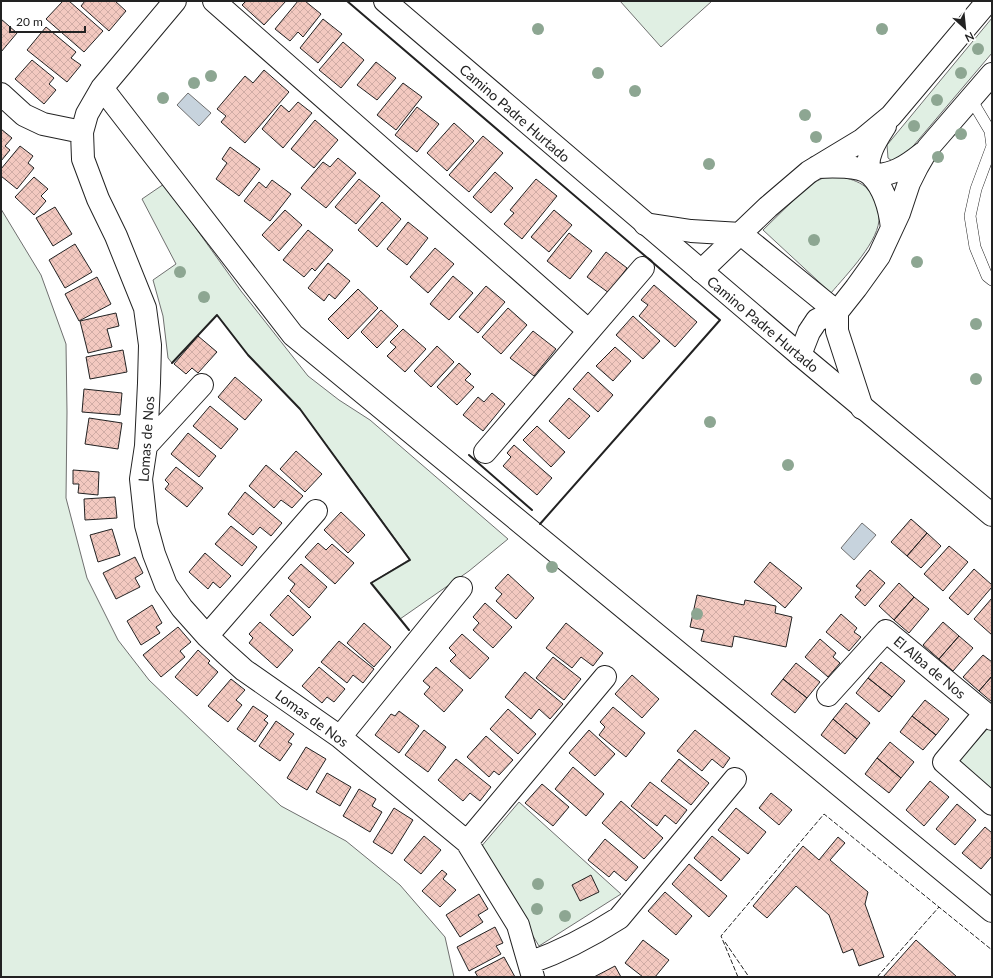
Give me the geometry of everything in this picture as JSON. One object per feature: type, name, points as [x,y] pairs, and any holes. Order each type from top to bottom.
[{"type":"street","name":"Lomas de Nos","points":[[175,1],[102,88],[87,114],[82,132],[83,159],[98,199],[116,236],[145,308],[150,345],[146,446],[142,480],[146,525],[154,554],[166,585],[182,608],[206,636],[244,670],[340,737],[467,842],[518,925],[531,970]]},
{"type":"street","points":[[214,1],[589,331]]},
{"type":"street","name":"Camino Padre Hurtado","points":[[385,1],[862,408],[992,515]]},
{"type":"street","points":[[892,228],[887,202],[868,168],[870,154],[876,140],[891,116],[988,1]]},
{"type":"street","points":[[817,167],[833,165],[863,171],[870,174],[883,175],[893,172],[914,160],[928,148],[992,74]]},
{"type":"street","points":[[102,88],[293,335],[992,911]]},
{"type":"street","points":[[1,94],[24,115],[43,124],[82,132]]},
{"type":"street","points":[[701,271],[792,185],[817,167],[862,140],[891,116]]},
{"type":"street","points":[[800,355],[809,332],[817,320],[837,312],[879,256],[892,228],[909,183],[928,148]]},
{"type":"street","points":[[646,224],[691,231],[741,234],[837,312]]},
{"type":"street","points":[[485,452],[642,268]]},
{"type":"street","points":[[837,312],[837,331],[862,408]]},
{"type":"street","points":[[146,446],[202,385]]},
{"type":"street","points":[[206,636],[316,511]]},
{"type":"street","points":[[340,737],[461,588]]},
{"type":"street","name":"El Alba de Nos","points":[[828,694],[886,631],[989,716],[944,762],[992,804]]},
{"type":"street","points":[[467,842],[605,677]]},
{"type":"street","points":[[531,970],[549,956],[601,930],[619,918],[735,779]]},
{"type":"lane","points":[[971,100],[990,131],[992,146],[976,189],[970,216],[975,247],[987,276],[992,280]]},
{"type":"green space","points":[[620,1],[712,1],[661,47]]},
{"type":"green space","points":[[992,18],[992,53],[903,158],[892,161],[888,158],[887,145]]},
{"type":"green space","points":[[833,175],[854,180],[870,191],[879,216],[878,225],[869,246],[831,293],[763,230],[809,185]]},
{"type":"green space","points":[[164,184],[241,291],[308,376],[339,400],[370,420],[508,539],[469,571],[400,619],[371,583],[410,559],[300,409],[248,355],[217,315],[172,363],[168,358],[163,316],[153,280],[176,264],[142,199]]},
{"type":"green space","points":[[1,209],[41,275],[66,344],[66,498],[87,578],[118,640],[149,680],[281,806],[346,841],[400,885],[445,937],[454,977],[1,977]]},
{"type":"green space","points":[[988,728],[992,731],[992,794],[956,764]]},
{"type":"green space","points":[[519,802],[621,894],[539,946],[480,848]]},
{"type":"shaded area","points":[[188,93],[211,113],[199,126],[177,105]]},
{"type":"shaded area","points":[[862,523],[876,535],[854,560],[841,548]]},
{"type":"building","points":[[63,1],[69,1],[103,31],[84,52],[46,19]]},
{"type":"building","points":[[85,1],[115,1],[126,11],[109,31],[81,6]]},
{"type":"building","points":[[246,1],[286,1],[264,25],[242,5]]},
{"type":"building","points":[[298,1],[305,1],[321,14],[303,37],[298,32],[290,41],[275,29]]},
{"type":"building","points":[[1,19],[17,33],[1,52]]},
{"type":"building","points":[[323,19],[342,34],[318,63],[300,48]]},
{"type":"building","points":[[46,27],[76,52],[71,58],[81,65],[67,82],[27,50]]},
{"type":"building","points":[[343,42],[364,60],[341,88],[319,70]]},
{"type":"building","points":[[32,60],[54,78],[49,84],[56,90],[44,104],[15,79]]},
{"type":"building","points":[[376,62],[396,78],[377,100],[357,85]]},
{"type":"building","points":[[264,70],[289,92],[245,143],[221,122],[226,116],[217,109],[245,76],[253,83]]},
{"type":"building","points":[[403,83],[422,97],[396,130],[377,115]]},
{"type":"building","points":[[298,102],[312,113],[283,148],[262,129],[281,105],[289,112]]},
{"type":"building","points":[[417,107],[439,124],[417,152],[395,135]]},
{"type":"building","points":[[315,120],[338,140],[314,168],[291,149]]},
{"type":"building","points":[[454,123],[474,141],[447,171],[427,153]]},
{"type":"building","points":[[1,129],[12,138],[5,146],[10,150],[1,161]]},
{"type":"building","points":[[483,136],[503,153],[469,192],[449,175]]},
{"type":"building","points":[[20,146],[33,156],[28,163],[34,168],[17,189],[1,176],[1,169]]},
{"type":"building","points":[[230,147],[260,169],[239,196],[216,179],[227,163],[222,159]]},
{"type":"building","points":[[338,158],[356,173],[326,208],[301,188],[323,162],[330,167]]},
{"type":"building","points":[[495,172],[513,188],[491,213],[473,197]]},
{"type":"building","points":[[34,177],[48,189],[41,196],[46,201],[34,215],[15,197]]},
{"type":"building","points":[[359,179],[380,196],[356,224],[335,207]]},
{"type":"building","points":[[536,179],[557,196],[522,239],[504,224],[514,213],[510,210]]},
{"type":"building","points":[[272,180],[291,194],[270,221],[244,201],[259,182],[266,188]]},
{"type":"building","points":[[382,202],[401,219],[377,247],[358,230]]},
{"type":"building","points":[[55,207],[72,234],[53,246],[36,218]]},
{"type":"building","points":[[285,210],[302,225],[279,251],[262,235]]},
{"type":"building","points":[[554,210],[572,225],[549,252],[531,237]]},
{"type":"building","points":[[408,222],[428,238],[407,265],[387,249]]},
{"type":"building","points":[[308,230],[333,250],[315,271],[312,268],[304,277],[283,260]]},
{"type":"building","points":[[569,233],[592,251],[570,279],[547,261]]},
{"type":"building","points":[[75,244],[92,272],[65,288],[49,260]]},
{"type":"building","points":[[435,248],[454,264],[428,293],[410,277]]},
{"type":"building","points":[[606,252],[627,268],[609,293],[587,277]]},
{"type":"building","points":[[328,263],[350,281],[335,299],[329,294],[324,301],[308,288]]},
{"type":"building","points":[[453,276],[473,293],[449,320],[430,304]]},
{"type":"building","points":[[97,277],[111,304],[79,321],[65,294]]},
{"type":"building","points":[[654,285],[697,322],[675,347],[639,316],[648,305],[641,300]]},
{"type":"building","points":[[486,286],[505,302],[478,333],[459,317]]},
{"type":"building","points":[[358,289],[378,308],[348,339],[328,319]]},
{"type":"building","points":[[508,308],[527,325],[501,354],[482,337]]},
{"type":"building","points":[[381,310],[398,326],[377,348],[361,332]]},
{"type":"building","points":[[116,313],[119,326],[107,329],[112,347],[88,353],[80,321]]},
{"type":"building","points":[[633,316],[660,341],[643,359],[616,335]]},
{"type":"building","points":[[403,329],[426,349],[405,372],[387,356],[396,347],[390,342]]},
{"type":"building","points":[[533,331],[556,349],[534,376],[510,358]]},
{"type":"building","points":[[198,336],[217,352],[198,373],[192,368],[186,374],[174,364]]},
{"type":"building","points":[[437,346],[454,362],[431,387],[414,371]]},
{"type":"building","points":[[615,347],[631,361],[613,381],[596,366]]},
{"type":"building","points":[[123,350],[127,372],[90,379],[86,357]]},
{"type":"building","points":[[459,363],[471,374],[465,380],[474,387],[457,405],[437,387]]},
{"type":"building","points":[[588,372],[613,395],[598,412],[573,389]]},
{"type":"building","points":[[235,377],[262,400],[245,420],[218,397]]},
{"type":"building","points":[[84,389],[122,393],[120,415],[82,412]]},
{"type":"building","points":[[492,393],[505,404],[483,431],[463,415],[478,397],[484,402]]},
{"type":"building","points":[[569,398],[590,416],[569,439],[549,421]]},
{"type":"building","points":[[210,406],[238,429],[221,449],[193,426]]},
{"type":"building","points":[[89,418],[122,423],[118,449],[85,444]]},
{"type":"building","points":[[537,426],[565,452],[551,467],[523,440]]},
{"type":"building","points":[[188,433],[216,456],[199,477],[171,454]]},
{"type":"building","points":[[514,445],[552,478],[537,495],[503,466],[511,457],[507,453]]},
{"type":"building","points":[[296,451],[322,474],[305,492],[280,469]]},
{"type":"building","points":[[266,465],[303,496],[292,508],[281,500],[274,508],[249,486]]},
{"type":"building","points":[[176,467],[203,488],[187,507],[165,489],[169,484],[165,480]]},
{"type":"building","points":[[73,470],[99,472],[98,495],[78,493],[79,484],[73,484]]},
{"type":"building","points":[[245,492],[282,523],[271,536],[260,527],[253,535],[228,514]]},
{"type":"building","points":[[115,497],[117,518],[85,520],[84,499]]},
{"type":"building","points":[[341,512],[365,535],[348,553],[324,530]]},
{"type":"building","points":[[911,519],[927,533],[907,556],[891,542]]},
{"type":"building","points":[[231,526],[257,547],[242,566],[215,544]]},
{"type":"building","points":[[112,529],[120,555],[98,562],[90,535]]},
{"type":"building","points":[[927,533],[941,546],[921,568],[907,556]]},
{"type":"building","points":[[318,543],[326,550],[332,544],[354,563],[335,584],[305,557]]},
{"type":"building","points":[[949,546],[968,562],[943,591],[924,574]]},
{"type":"building","points":[[205,553],[231,576],[220,588],[213,582],[208,589],[189,572]]},
{"type":"building","points":[[135,557],[143,573],[135,578],[140,587],[116,599],[103,573]]},
{"type":"building","points":[[770,562],[802,588],[785,608],[754,582]]},
{"type":"building","points":[[301,564],[327,587],[309,608],[290,591],[295,584],[288,578]]},
{"type":"building","points":[[974,569],[992,585],[992,587],[968,615],[949,598]]},
{"type":"building","points":[[870,570],[885,583],[865,606],[855,597],[861,590],[856,586]]},
{"type":"building","points":[[508,574],[534,598],[516,619],[496,601],[502,594],[495,588]]},
{"type":"building","points":[[899,583],[914,597],[894,620],[879,606]]},
{"type":"building","points":[[288,595],[311,617],[293,636],[270,615]]},
{"type":"building","points":[[697,595],[744,605],[745,600],[776,606],[775,613],[792,617],[786,647],[734,636],[732,647],[701,641],[704,630],[690,627]]},
{"type":"building","points":[[914,597],[929,609],[909,633],[894,620]]},
{"type":"building","points":[[992,598],[992,635],[974,619]]},
{"type":"building","points":[[485,603],[512,627],[493,648],[473,630],[479,623],[473,617]]},
{"type":"building","points":[[152,605],[162,623],[156,627],[160,633],[141,645],[127,621]]},
{"type":"building","points":[[841,614],[857,628],[854,632],[861,637],[849,651],[826,632]]},
{"type":"building","points":[[260,622],[293,650],[277,668],[249,643],[253,638],[249,634]]},
{"type":"building","points":[[943,622],[959,636],[939,659],[923,645]]},
{"type":"building","points":[[364,623],[391,647],[374,667],[347,643]]},
{"type":"building","points":[[566,623],[603,653],[593,666],[581,657],[572,668],[546,648]]},
{"type":"building","points":[[178,627],[191,642],[180,651],[185,657],[161,677],[143,655]]},
{"type":"building","points":[[462,634],[489,658],[470,679],[450,661],[456,655],[449,648]]},
{"type":"building","points":[[959,636],[973,648],[953,671],[939,659]]},
{"type":"building","points":[[820,639],[836,653],[833,657],[840,663],[828,677],[805,657]]},
{"type":"building","points":[[339,641],[374,669],[363,683],[353,675],[347,683],[321,662]]},
{"type":"building","points":[[198,650],[210,661],[208,663],[218,672],[197,696],[175,677]]},
{"type":"building","points":[[983,655],[992,662],[992,676],[979,691],[963,677]]},
{"type":"building","points":[[553,657],[581,679],[564,700],[536,678]]},
{"type":"building","points":[[881,662],[905,681],[892,697],[868,678]]},
{"type":"building","points":[[796,663],[820,682],[807,698],[783,679]]},
{"type":"building","points":[[319,667],[345,689],[334,702],[327,697],[322,703],[302,686]]},
{"type":"building","points":[[436,667],[463,690],[444,712],[424,694],[430,687],[423,681]]},
{"type":"building","points":[[525,672],[563,704],[550,719],[539,709],[531,719],[505,697]]},
{"type":"building","points":[[632,675],[659,699],[642,718],[615,694]]},
{"type":"building","points":[[992,676],[992,702],[979,691]]},
{"type":"building","points":[[868,678],[892,697],[879,712],[856,693]]},
{"type":"building","points":[[231,679],[245,690],[236,700],[242,705],[228,722],[208,706]]},
{"type":"building","points":[[783,679],[807,698],[795,713],[771,694]]},
{"type":"building","points":[[925,700],[949,719],[936,735],[912,716]]},
{"type":"building","points":[[846,703],[870,723],[857,739],[833,719]]},
{"type":"building","points":[[253,706],[268,716],[264,720],[268,723],[255,742],[237,729]]},
{"type":"building","points":[[613,707],[645,733],[626,757],[599,735],[605,727],[600,722]]},
{"type":"building","points":[[508,709],[536,734],[518,754],[490,729]]},
{"type":"building","points":[[399,711],[419,726],[399,753],[375,735],[391,714],[395,716]]},
{"type":"building","points":[[912,716],[936,735],[923,750],[900,732]]},
{"type":"building","points":[[833,719],[857,739],[845,754],[821,735]]},
{"type":"building","points":[[276,721],[294,734],[288,742],[292,744],[280,761],[259,746]]},
{"type":"building","points":[[424,730],[446,747],[428,772],[405,755]]},
{"type":"building","points":[[589,730],[615,754],[595,776],[569,753]]},
{"type":"building","points":[[695,730],[730,758],[723,768],[712,759],[702,771],[677,751]]},
{"type":"building","points":[[486,736],[513,760],[499,775],[494,771],[489,777],[467,757]]},
{"type":"building","points":[[890,742],[914,762],[901,778],[877,758]]},
{"type":"building","points":[[306,747],[326,759],[307,790],[287,778]]},
{"type":"building","points":[[877,758],[901,778],[889,793],[865,774]]},
{"type":"building","points":[[456,759],[491,787],[480,801],[470,793],[463,801],[438,780]]},
{"type":"building","points":[[679,759],[709,783],[691,805],[661,781]]},
{"type":"building","points":[[573,767],[604,794],[586,816],[555,789]]},
{"type":"building","points":[[327,773],[351,787],[340,806],[316,792]]},
{"type":"building","points":[[930,781],[949,797],[924,826],[906,810]]},
{"type":"building","points":[[650,782],[687,810],[676,824],[665,815],[657,826],[631,806]]},
{"type":"building","points":[[542,784],[569,807],[553,826],[525,803]]},
{"type":"building","points":[[359,789],[376,799],[372,806],[382,812],[370,832],[343,816]]},
{"type":"building","points":[[771,793],[792,810],[779,825],[759,808]]},
{"type":"building","points":[[621,801],[663,838],[644,859],[602,823]]},
{"type":"building","points":[[957,804],[976,820],[955,845],[936,829]]},
{"type":"building","points":[[394,808],[413,820],[392,854],[373,842]]},
{"type":"building","points":[[736,808],[766,832],[748,854],[718,830]]},
{"type":"building","points":[[985,827],[992,833],[992,856],[981,869],[962,853]]},
{"type":"building","points":[[424,836],[441,850],[421,874],[404,860]]},
{"type":"building","points":[[712,836],[740,859],[721,881],[694,858]]},
{"type":"building","points":[[838,837],[845,843],[830,860],[868,892],[865,904],[884,957],[859,966],[853,949],[843,953],[829,915],[796,886],[767,918],[753,906],[803,846],[819,860]]},
{"type":"building","points":[[605,839],[638,867],[626,881],[614,871],[609,877],[588,860]]},
{"type":"building","points":[[689,864],[727,896],[709,917],[672,884]]},
{"type":"building","points":[[442,870],[447,874],[443,879],[456,890],[440,907],[422,891]]},
{"type":"building","points":[[591,875],[599,892],[580,901],[572,885]]},
{"type":"building","points":[[665,892],[692,916],[676,935],[648,911]]},
{"type":"building","points":[[479,894],[488,909],[478,915],[483,922],[460,937],[446,915]]},
{"type":"building","points":[[495,927],[503,943],[496,946],[501,954],[469,971],[457,947]]},
{"type":"building","points":[[643,940],[669,960],[655,977],[643,977],[625,963]]},
{"type":"building","points":[[916,940],[957,977],[883,977]]},
{"type":"building","points":[[504,957],[515,977],[478,977],[475,972]]},
{"type":"building","points":[[615,966],[621,977],[594,977]]},
{"type":"fence","points":[[738,977],[721,936],[824,814],[992,950]]},
{"type":"fence","points":[[877,977],[939,907]]},
{"type":"fence","points":[[725,942],[749,977]]},
{"type":"wall","points":[[347,1],[720,320],[540,524]]},
{"type":"wall","points":[[172,363],[217,315],[248,355],[300,409],[410,560],[371,583],[409,630]]},
{"type":"wall","points":[[469,455],[532,510]]}]
